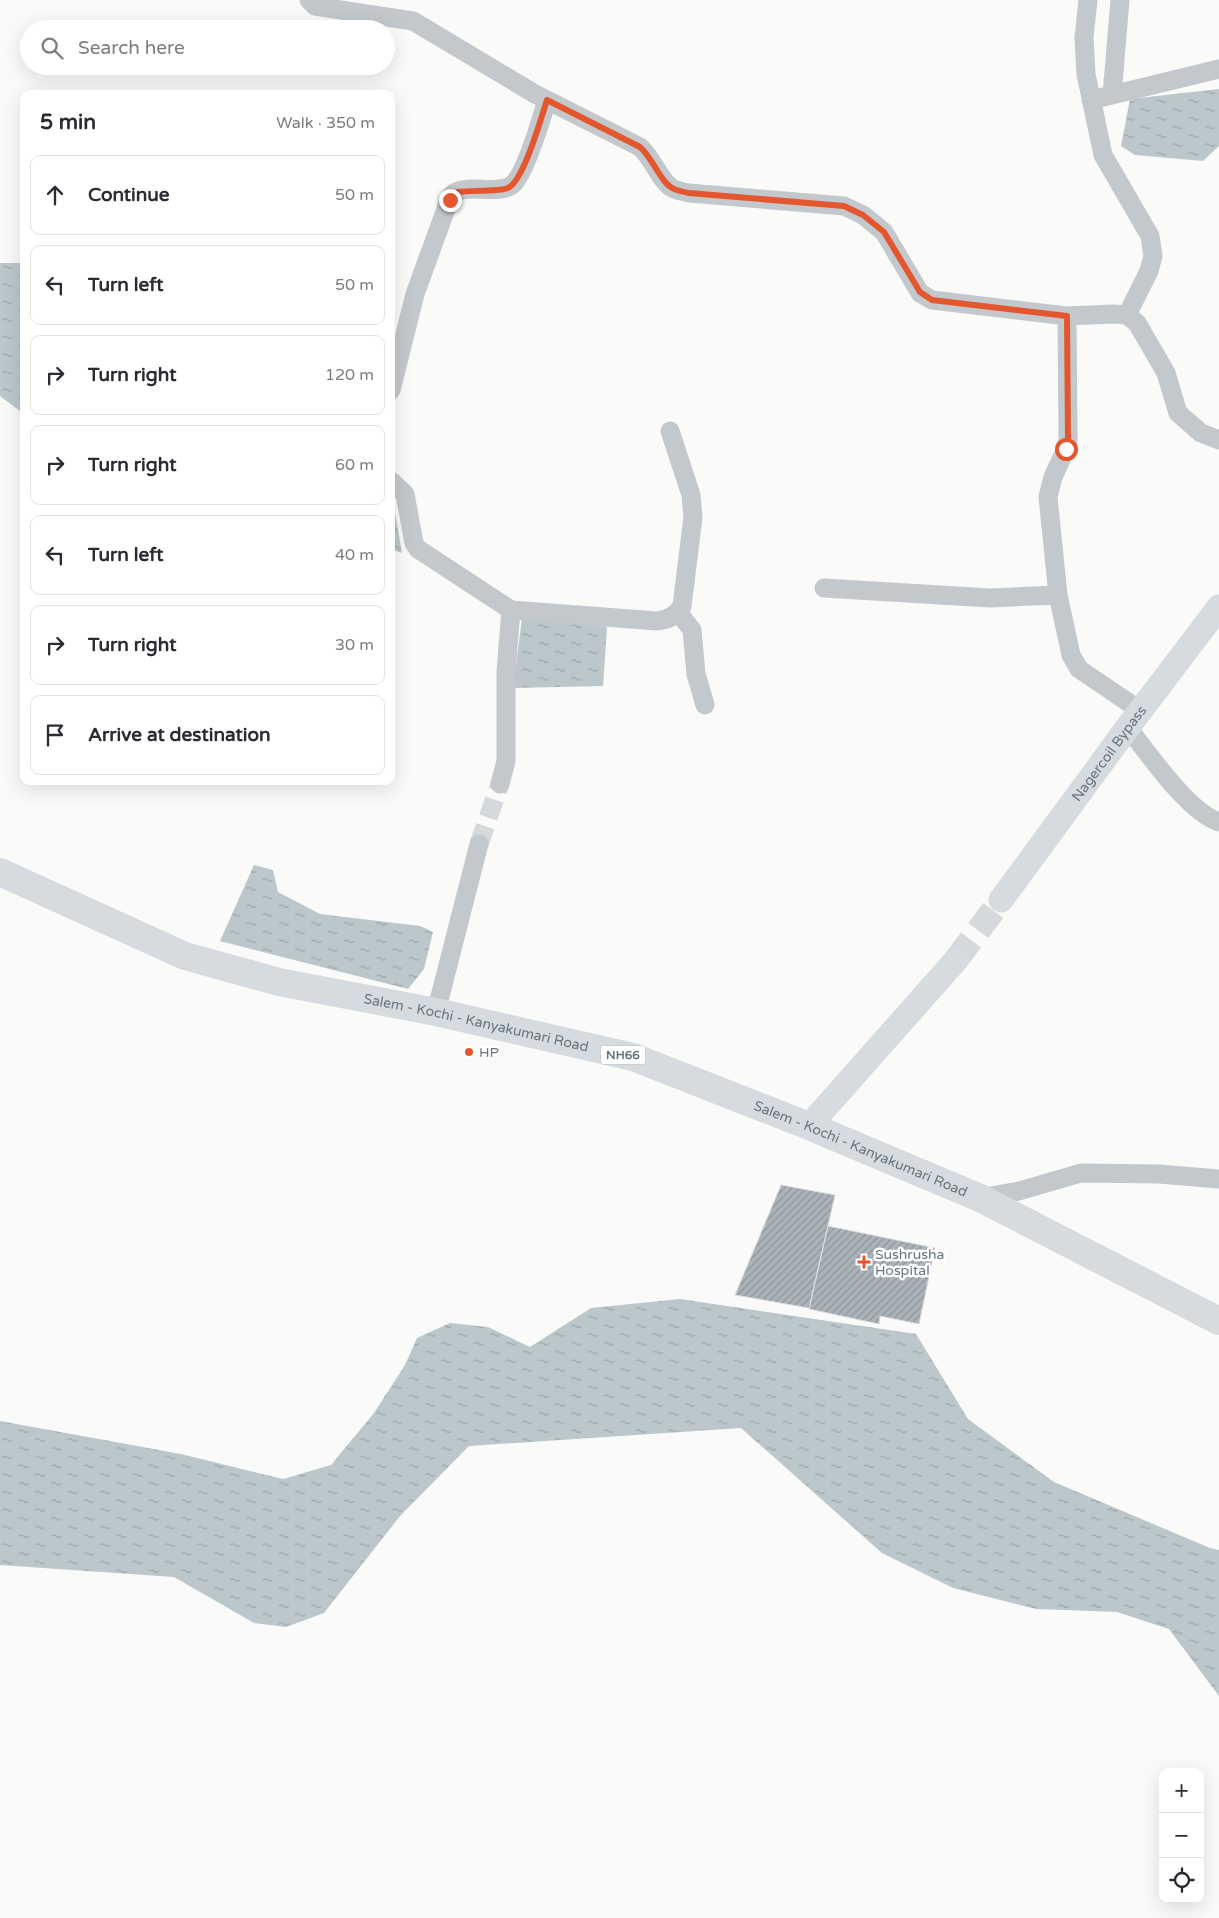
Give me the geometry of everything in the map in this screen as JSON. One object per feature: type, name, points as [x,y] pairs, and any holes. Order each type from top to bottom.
[{"type":"highway","name":"Salem - Kochi - Kanyakumari Road","points":[[0,872],[185,956],[280,982],[436,1012],[633,1057],[809,1126],[980,1198],[1219,1321]]},
{"type":"main road","name":"Nagercoil Bypass","points":[[1001,900],[1219,607]]},
{"type":"main road","points":[[809,1126],[956,960]]},
{"type":"street","points":[[309,0],[315,6],[413,22],[547,100],[640,147],[673,189],[689,193],[844,206],[863,215],[884,232],[920,292],[932,300],[1067,316],[1114,314],[1127,316],[1137,323],[1166,373],[1178,413],[1201,433],[1219,440]]},
{"type":"street","points":[[1088,0],[1084,38],[1086,74],[1103,155],[1150,236],[1153,256],[1149,271],[1127,316]]},
{"type":"street","points":[[1112,95],[1120,0]]},
{"type":"street","points":[[1091,100],[1219,70]]},
{"type":"street","points":[[395,374],[415,294],[452,195],[464,190],[506,189],[513,184],[535,138],[547,100]]},
{"type":"street","points":[[1067,316],[1068,438],[1066,449],[1053,476],[1048,497],[1058,594],[1071,655],[1079,669],[1134,720],[1185,798],[1199,810],[1219,822]]},
{"type":"street","points":[[395,485],[405,494],[414,543],[418,549],[511,610],[657,621],[673,617],[682,606],[693,516],[691,495],[670,431]]},
{"type":"street","points":[[824,588],[990,598],[1058,594]]},
{"type":"street","points":[[500,784],[506,761],[506,671],[511,610]]},
{"type":"street","points":[[678,612],[692,630],[696,674],[705,705]]},
{"type":"street","points":[[436,1012],[479,844]]},
{"type":"street","points":[[980,1198],[1019,1191],[1081,1173],[1159,1174],[1219,1179]]},
{"type":"water","points":[[1219,89],[1219,146],[1203,161],[1135,155],[1121,146],[1130,99]]},
{"type":"water","points":[[0,263],[20,263],[20,411],[0,396]]},
{"type":"water","points":[[395,512],[402,553],[395,550]]},
{"type":"water","points":[[522,618],[607,627],[603,686],[513,688]]},
{"type":"water","points":[[254,865],[273,870],[278,892],[320,914],[420,926],[433,932],[424,969],[408,989],[220,941]]},
{"type":"water","points":[[680,1299],[916,1334],[968,1419],[1054,1482],[1210,1548],[1219,1550],[1219,1696],[1169,1629],[1117,1612],[1036,1609],[953,1588],[882,1553],[741,1428],[469,1446],[400,1516],[324,1613],[286,1627],[254,1623],[174,1577],[0,1565],[0,1421],[181,1454],[283,1479],[331,1465],[374,1413],[405,1365],[417,1338],[450,1323],[488,1327],[530,1347],[591,1308]]},
{"type":"building","points":[[781,1185],[835,1195],[809,1308],[735,1295]]},
{"type":"building","points":[[828,1226],[935,1248],[919,1324],[880,1316],[879,1324],[809,1309]]},
{"type":"tunnel","points":[[479,844],[500,784]]},
{"type":"tunnel","points":[[956,960],[1001,900]]},
{"type":"place","name":"HP","points":[[469,1052]]},
{"type":"place","name":"Sushrusha Hospital","points":[[864,1262]]},
{"type":"route","points":[[450,200],[452,195],[464,190],[506,189],[513,184],[518,178],[532,146],[547,100],[640,147],[646,153],[664,182],[673,189],[689,193],[844,206],[863,215],[884,232],[920,292],[932,300],[1067,316],[1068,438],[1066,449]]}]
